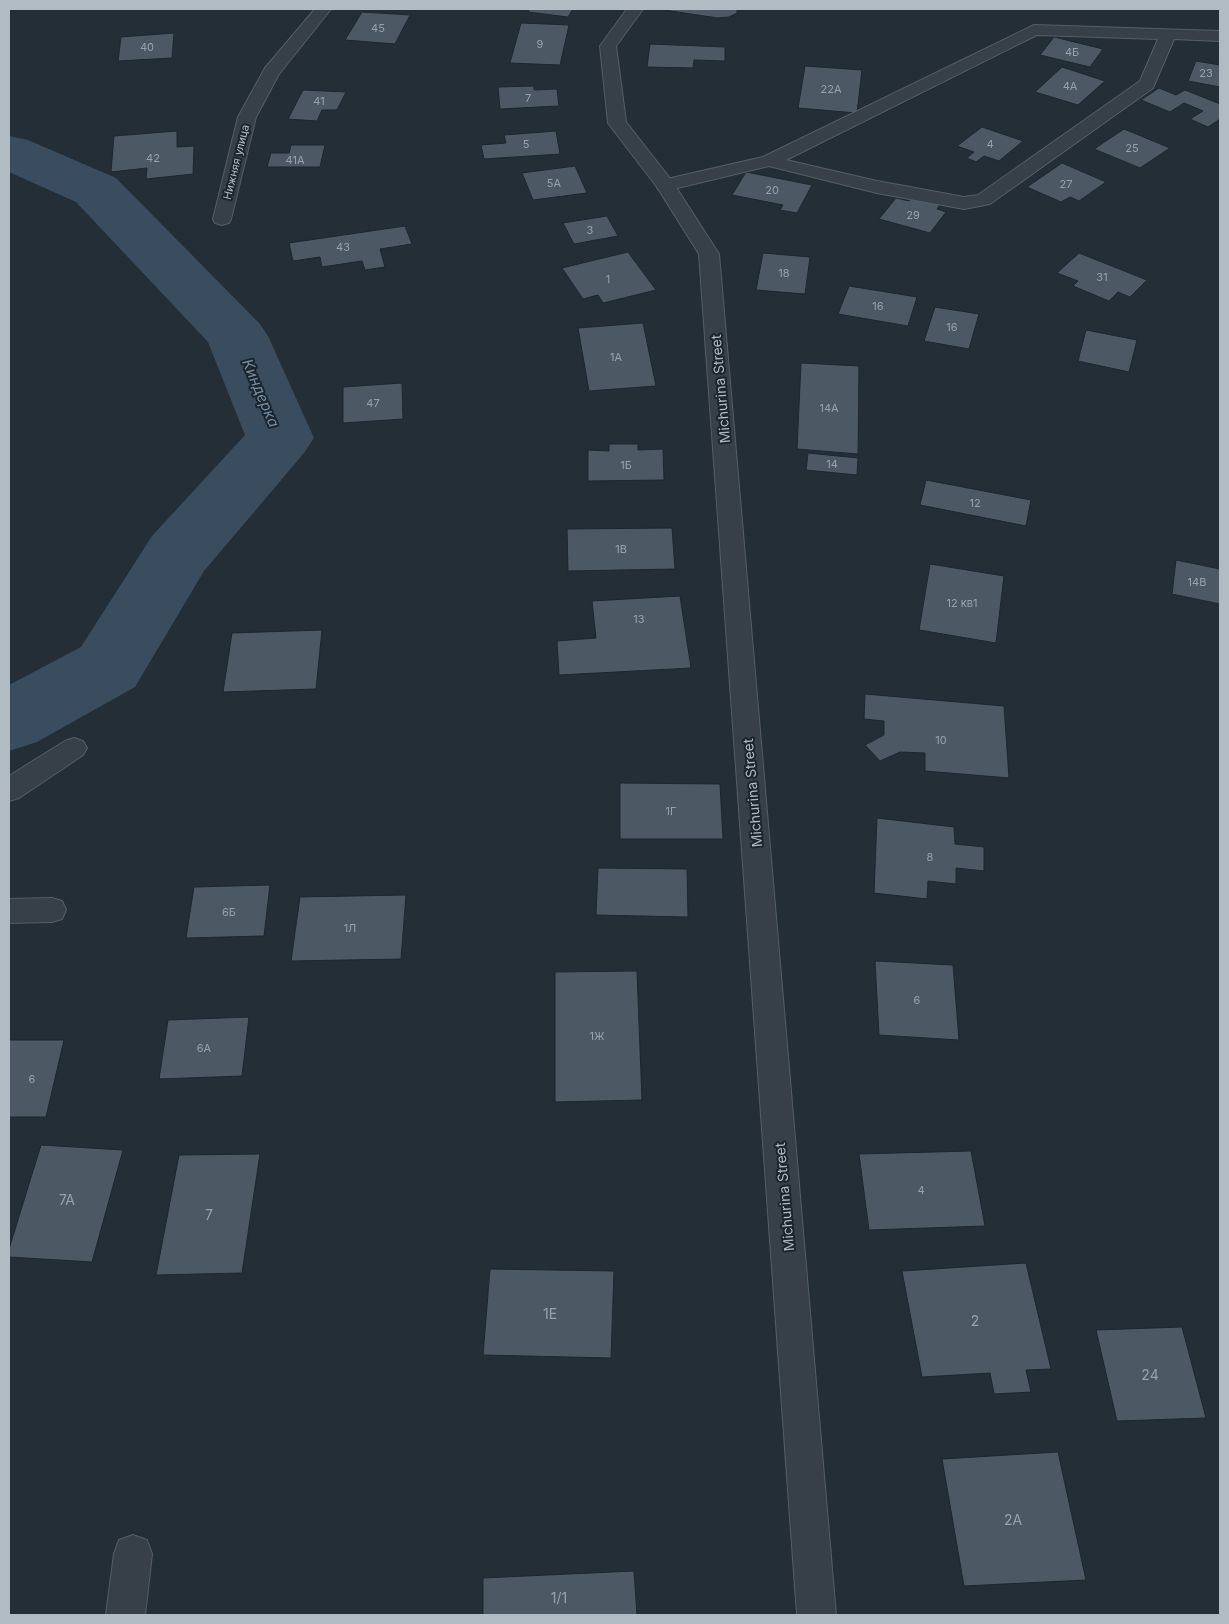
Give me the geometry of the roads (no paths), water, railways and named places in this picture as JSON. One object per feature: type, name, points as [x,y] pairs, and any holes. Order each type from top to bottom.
[{"type":"street","name":"Нижняя улица","points":[[222,219],[247,117],[271,72],[323,9]]},
{"type":"street","name":"Michurina Street","points":[[635,9],[608,46],[617,123],[665,185],[709,254],[816,1615]]},
{"type":"street","points":[[665,185],[769,161],[1034,30],[1220,36]]},
{"type":"street","points":[[769,161],[877,188],[964,203],[983,200],[1147,84],[1168,34]]},
{"type":"street","points":[[9,790],[74,748]]},
{"type":"street","points":[[9,910],[52,910]]},
{"type":"street","points":[[125,1615],[132,1554]]},
{"type":"waterway","name":"Киндерка","points":[[9,152],[96,190],[237,336],[280,438],[178,554],[108,667],[9,721]]}]
